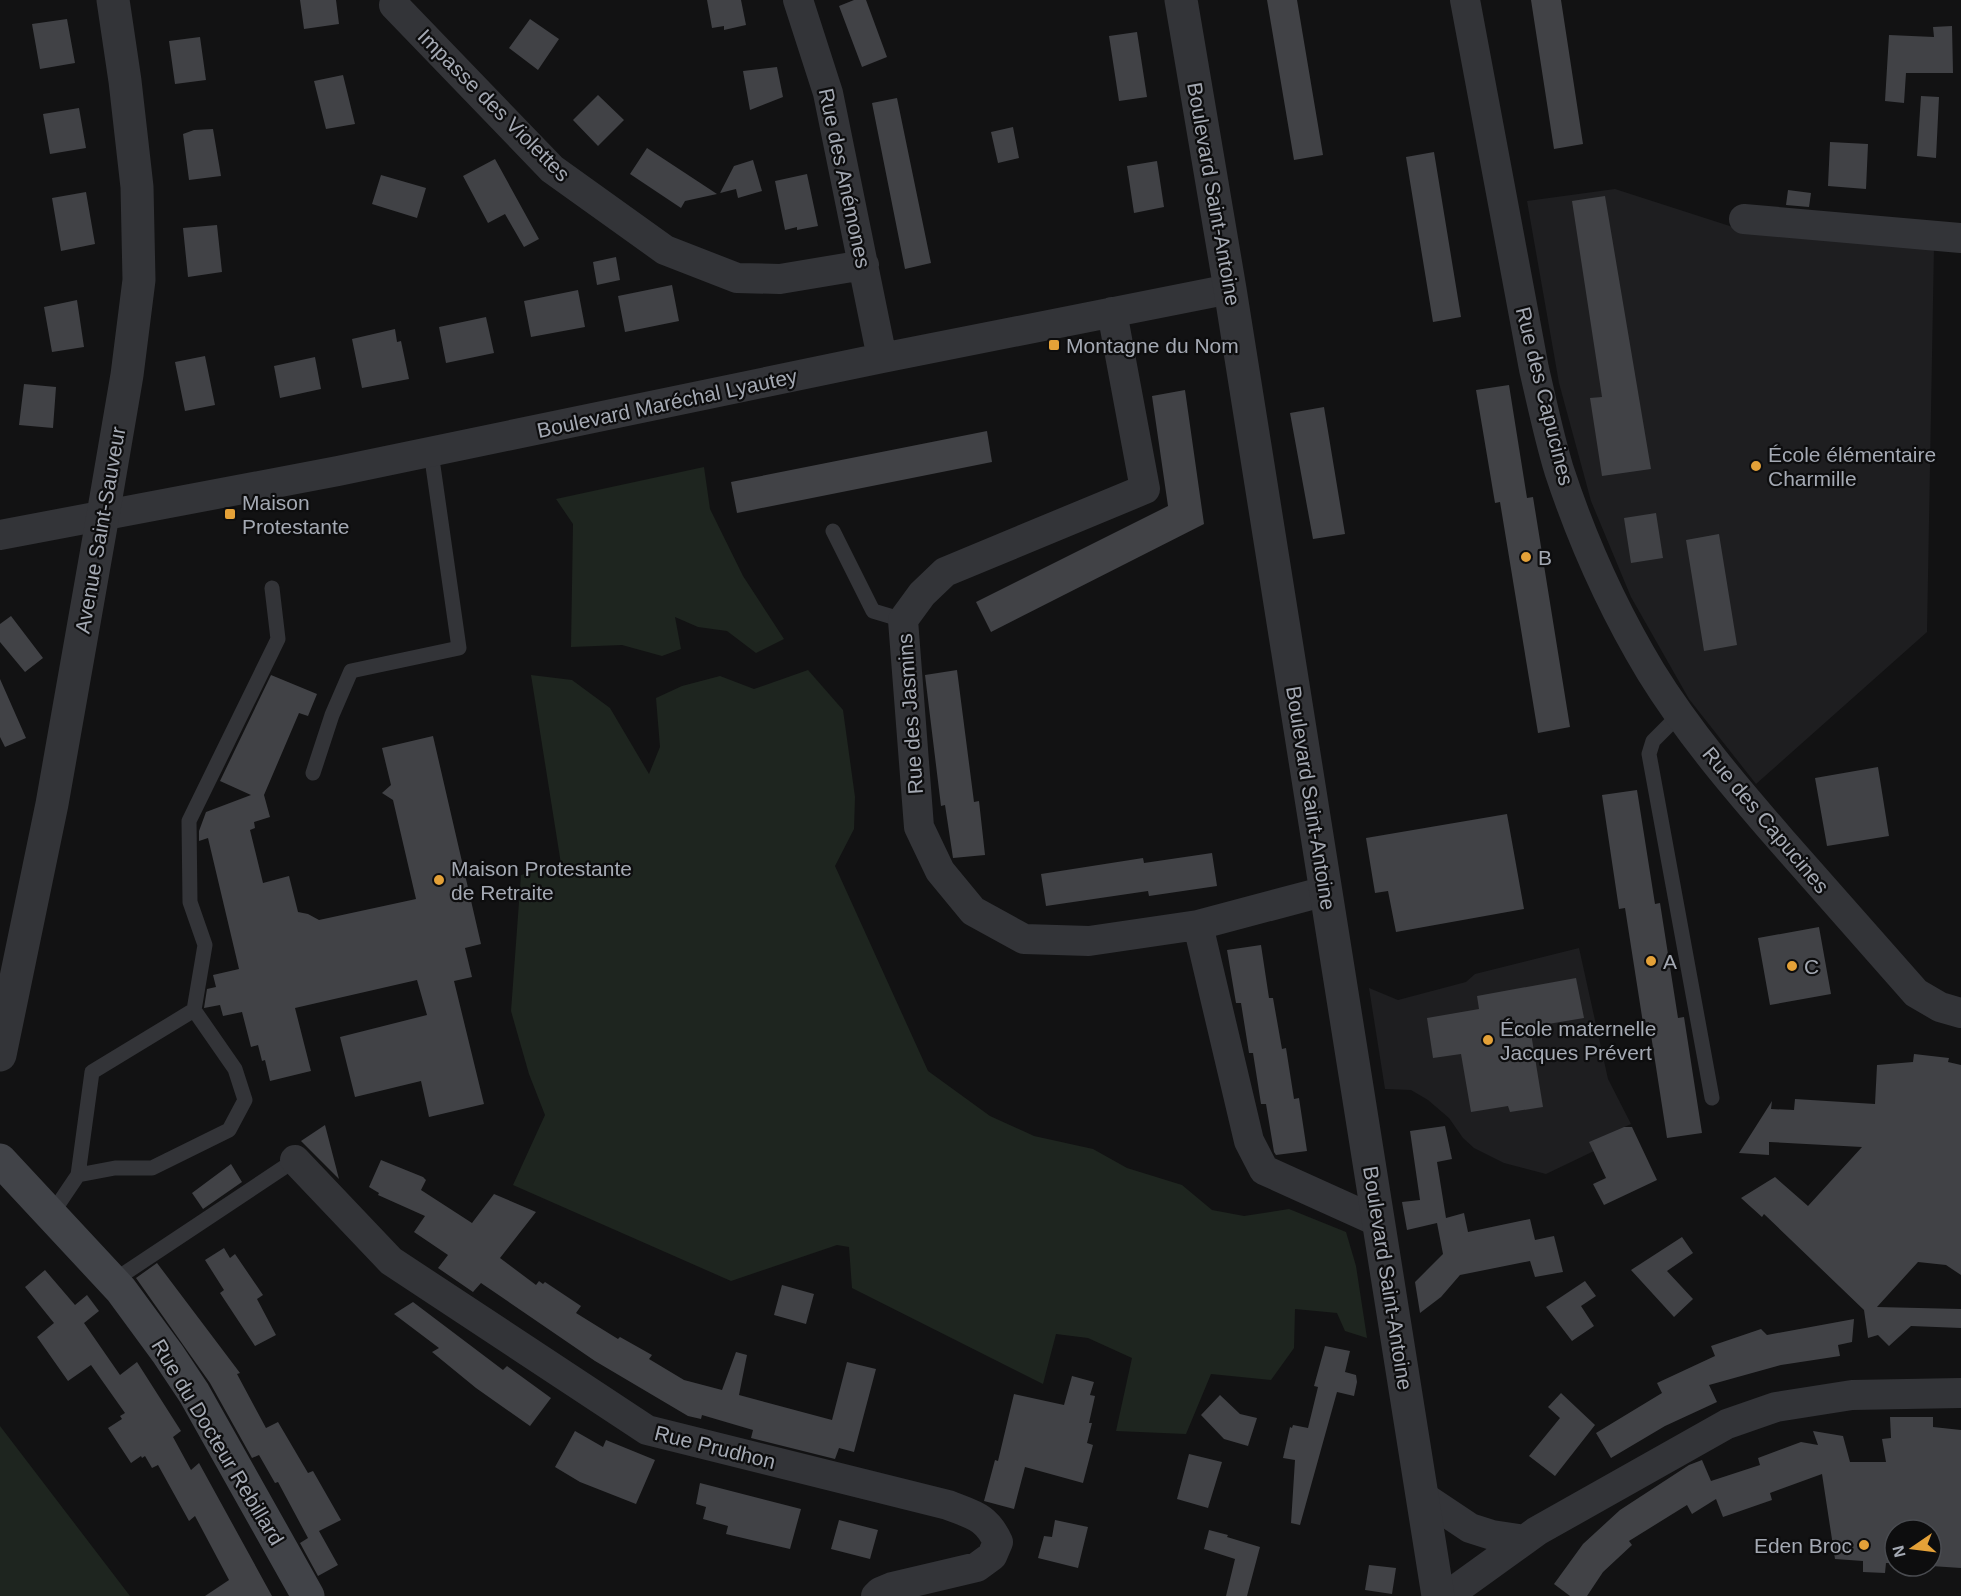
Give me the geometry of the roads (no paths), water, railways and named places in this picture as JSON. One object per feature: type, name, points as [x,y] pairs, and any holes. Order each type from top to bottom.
[{"type":"main road","name":"Rue du Docteur Rebillard","points":[[0,1160],[113,1281],[168,1354],[194,1393],[308,1596]]},
{"type":"street","name":"Avenue Saint-Sauveur","points":[[0,1055],[52,804],[104,515],[127,375],[139,280],[137,187],[126,81],[113,0]]},
{"type":"street","name":"Rue des Anémones","points":[[798,0],[828,93],[882,358]]},
{"type":"street","name":"Boulevard Saint-Antoine","points":[[1181,0],[1230,289],[1438,1596]]},
{"type":"street","name":"Rue des Capucines","points":[[1465,0],[1534,369],[1559,469],[1590,553],[1619,614],[1651,672],[1679,715],[1748,802],[1916,993],[1940,1007],[1961,1013]]},
{"type":"street","name":"Impasse des Violettes","points":[[394,5],[552,169],[665,250],[737,278],[780,279],[864,265]]},
{"type":"street","points":[[1744,219],[1961,238]]},
{"type":"street","name":"Boulevard Maréchal Lyautey","points":[[0,535],[431,452],[882,358],[1230,289]]},
{"type":"street","name":"Rue des Jasmins","points":[[1112,312],[1145,489],[945,572],[922,594],[903,620],[919,827],[940,871],[973,911],[1024,939],[1089,941],[1198,925],[1326,891]]},
{"type":"street","points":[[1198,925],[1249,1141],[1264,1170],[1379,1222]]},
{"type":"street","name":"Rue Prudhon","points":[[295,1160],[391,1261],[646,1430],[948,1505],[978,1518],[992,1528],[998,1542],[992,1556],[977,1567],[892,1587],[876,1596]]},
{"type":"street","points":[[1447,1596],[1537,1531],[1727,1424],[1776,1407],[1852,1395],[1961,1393]]},
{"type":"street","points":[[1422,1496],[1470,1528],[1492,1535],[1525,1540]]},
{"type":"lane","points":[[313,773],[332,715],[351,671],[459,648],[431,452]]},
{"type":"lane","points":[[833,531],[873,611],[903,620]]},
{"type":"lane","points":[[78,1175],[115,1168],[152,1168],[228,1130],[245,1100],[235,1069],[194,1010],[205,945],[190,902],[189,821],[278,639],[272,588]]},
{"type":"lane","points":[[1679,715],[1653,741],[1649,754],[1712,1098]]},
{"type":"lane","points":[[51,1215],[78,1175],[92,1072],[194,1010]]},
{"type":"lane","points":[[113,1281],[295,1160]]},
{"type":"place","name":"Montagne du Nom","points":[[1054,345]]},
{"type":"place","name":"École élémentaire Charmille","points":[[1756,466]]},
{"type":"place","name":"Maison Protestante","points":[[230,514]]},
{"type":"place","name":"B","points":[[1526,557]]},
{"type":"place","name":"Maison Protestante de Retraite","points":[[439,880]]},
{"type":"place","name":"A","points":[[1651,961]]},
{"type":"place","name":"C","points":[[1792,966]]},
{"type":"place","name":"École maternelle Jacques Prévert","points":[[1488,1040]]},
{"type":"place","name":"Eden Broc","points":[[1864,1545]]}]
